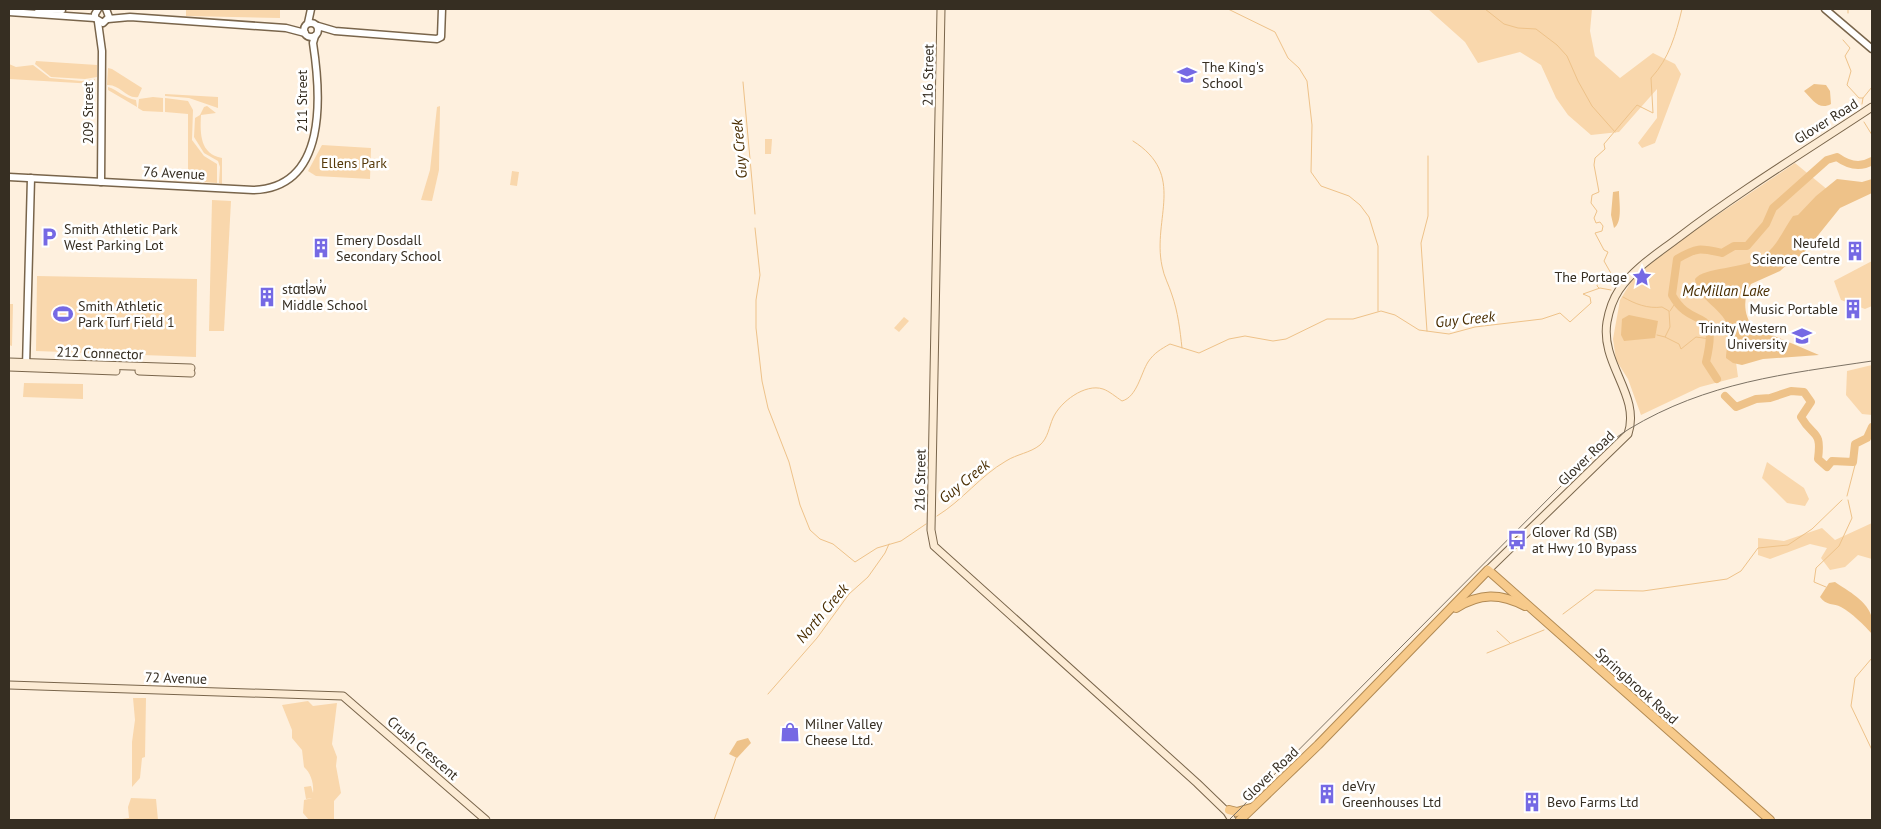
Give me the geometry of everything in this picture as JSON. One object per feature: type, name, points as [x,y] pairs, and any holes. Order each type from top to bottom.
[{"type":"highway","name":"Glover Road","points":[[1247,820],[1488,570]]},
{"type":"highway","name":"Springbrook Road","points":[[1488,570],[1770,820]]},
{"type":"highway","points":[[1448,613],[1474,599],[1496,595],[1512,600],[1540,616]]},
{"type":"highway","name":"Glover Road","points":[[1239,820],[1318,745]]},
{"type":"highway","points":[[1230,810],[1237,812],[1247,810],[1264,797]]},
{"type":"main road","name":"216 Street","points":[[941,9],[931,530],[934,546],[1198,783],[1227,812],[1232,820]]},
{"type":"main road","name":"Glover Road","points":[[1488,570],[1628,434],[1630,412],[1628,400],[1611,361],[1606,332],[1613,302],[1626,280],[1641,266],[1731,199],[1872,107]]},
{"type":"main road","name":"212 Connector","points":[[9,362],[26,365],[191,370]]},
{"type":"main road","name":"212 Connector","points":[[9,367],[26,365]]},
{"type":"main road","name":"72 Avenue","points":[[9,685],[343,696]]},
{"type":"main road","name":"Crush Crescent","points":[[343,696],[486,820]]},
{"type":"main road","points":[[1198,783],[1239,820]]},
{"type":"street","points":[[38,9],[437,39],[441,37],[442,9]]},
{"type":"street","name":"211 Street","points":[[311,9],[311,30],[317,89],[314,140]]},
{"type":"street","points":[[1825,9],[1872,49]]},
{"type":"street","points":[[9,12],[102,15]]},
{"type":"street","name":"209 Street","points":[[101,182],[102,15]]},
{"type":"street","name":"76 Avenue","points":[[9,177],[269,189],[282,183],[303,164],[314,140]]},
{"type":"street","points":[[26,365],[31,178]]},
{"type":"green space","points":[[186,9],[280,9],[280,18],[186,16]]},
{"type":"green space","points":[[1428,9],[1592,9],[1590,31],[1595,56],[1620,78],[1653,53],[1675,64],[1681,74],[1655,143],[1642,148],[1638,143],[1657,118],[1657,89],[1619,132],[1591,135],[1568,115],[1556,98],[1541,65],[1520,52],[1478,63],[1465,42]]},
{"type":"green space","points":[[36,61],[97,65],[97,77],[85,79],[51,77],[35,64]]},
{"type":"green space","points":[[9,64],[16,67],[33,65],[50,78],[82,81],[95,79],[95,84],[9,79]]},
{"type":"green space","points":[[108,68],[142,88],[138,97],[130,96],[112,85],[107,85]]},
{"type":"green space","points":[[108,87],[128,98],[136,100],[137,107],[108,90]]},
{"type":"green space","points":[[165,94],[218,97],[218,108],[189,98],[165,96]]},
{"type":"green space","points":[[163,98],[163,112],[143,111],[138,108],[139,99]]},
{"type":"green space","points":[[165,98],[188,101],[193,110],[192,140],[204,156],[217,164],[217,183],[188,181],[188,114],[165,112]]},
{"type":"green space","points":[[207,106],[216,113],[201,115],[201,136],[205,148],[215,156],[222,158],[222,184],[219,183],[220,167],[218,161],[204,153],[194,137],[195,118]]},
{"type":"green space","points":[[440,106],[439,170],[432,201],[421,200],[430,170],[437,107]]},
{"type":"green space","points":[[765,139],[772,139],[771,154],[765,154]]},
{"type":"green space","name":"Ellens Park","points":[[322,145],[371,148],[370,179],[316,176],[308,171]]},
{"type":"green space","points":[[1795,163],[1834,195],[1727,296],[1738,377],[1700,387],[1641,415],[1628,379],[1616,360],[1613,339],[1620,300],[1631,282],[1646,267],[1692,232]]},
{"type":"green space","points":[[512,171],[519,172],[517,186],[510,185]]},
{"type":"green space","points":[[212,200],[231,201],[224,331],[209,331]]},
{"type":"green space","points":[[1872,261],[1872,306],[1865,309],[1841,300],[1834,281]]},
{"type":"green space","points":[[37,276],[197,279],[196,357],[36,351]]},
{"type":"green space","points":[[9,304],[13,304],[12,346],[9,345]]},
{"type":"green space","points":[[904,317],[909,321],[899,332],[894,328]]},
{"type":"green space","points":[[1872,365],[1872,415],[1862,414],[1846,395],[1847,371]]},
{"type":"green space","points":[[24,383],[83,384],[83,399],[23,397]]},
{"type":"green space","points":[[1767,462],[1804,488],[1809,499],[1805,506],[1787,503],[1762,478]]},
{"type":"green space","points":[[1872,523],[1872,559],[1858,555],[1845,567],[1830,570],[1821,558],[1827,548],[1810,544],[1770,559],[1758,555],[1758,538],[1784,541],[1822,528],[1835,540]]},
{"type":"green space","points":[[133,698],[146,698],[145,757],[142,758],[140,778],[132,787],[132,742],[135,720]]},
{"type":"green space","points":[[308,701],[313,706],[337,703],[332,744],[337,757],[336,766],[341,793],[334,801],[334,820],[309,820],[303,813],[304,800],[312,798],[306,799],[304,787],[311,786],[313,793],[312,782],[310,775],[304,767],[302,750],[292,738],[292,730],[282,705]]},
{"type":"green space","points":[[131,798],[156,799],[158,820],[115,820],[129,818],[128,807]]},
{"type":"water","points":[[1814,84],[1826,85],[1830,91],[1831,104],[1827,106],[1819,105],[1804,91]]},
{"type":"water","name":"McMillan Lake","points":[[1837,179],[1862,182],[1872,179],[1872,193],[1840,208],[1803,254],[1791,261],[1780,271],[1751,284],[1745,300],[1747,317],[1753,327],[1819,355],[1763,359],[1742,365],[1733,363],[1726,358],[1729,333],[1725,319],[1704,298],[1696,286],[1695,279],[1707,272],[1753,262],[1766,254],[1775,244],[1793,216],[1798,215],[1816,196]]},
{"type":"water","points":[[1619,191],[1620,217],[1614,228],[1611,215],[1613,192]]},
{"type":"water","points":[[1629,315],[1658,321],[1655,338],[1624,341],[1621,335],[1622,319]]},
{"type":"water","points":[[1835,582],[1857,597],[1866,606],[1873,620],[1872,634],[1849,612],[1825,602],[1820,597],[1829,583]]},
{"type":"water","points":[[748,738],[751,743],[737,758],[729,754],[737,741]]},
{"type":"waterway","points":[[1228,9],[1275,32],[1288,58],[1299,68],[1307,81],[1312,125],[1311,172],[1321,186],[1349,196],[1360,205],[1369,217],[1378,246],[1378,311]]},
{"type":"waterway","points":[[1485,9],[1504,24],[1518,28],[1536,29],[1557,45],[1567,56],[1592,106],[1615,132]]},
{"type":"waterway","name":"Guy Creek","points":[[1599,288],[1597,286],[1599,277],[1613,277],[1604,261],[1608,252],[1604,250],[1595,233],[1602,231],[1603,226],[1600,222],[1596,223],[1594,218],[1597,211],[1591,203],[1592,195],[1599,192],[1594,165],[1595,158],[1605,149],[1604,144],[1637,105],[1653,113],[1651,78],[1663,63],[1674,37],[1682,9]]},
{"type":"waterway","points":[[1843,40],[1850,48],[1845,56],[1851,71],[1847,85],[1859,98],[1863,98],[1862,104]]},
{"type":"waterway","name":"Guy Creek","points":[[743,82],[755,214]]},
{"type":"waterway","points":[[1863,98],[1872,87]]},
{"type":"waterway","points":[[1864,122],[1872,135]]},
{"type":"waterway","points":[[1133,141],[1149,154],[1159,168],[1163,183],[1164,198],[1160,248],[1162,266],[1176,308],[1182,348]]},
{"type":"waterway","points":[[1427,331],[1421,243],[1428,216],[1428,156]]},
{"type":"waterway","points":[[1717,379],[1706,362],[1710,332],[1707,324],[1688,313],[1672,295],[1677,259],[1689,252],[1699,250],[1722,253],[1734,246],[1747,246],[1766,224],[1773,208],[1827,160],[1837,157],[1850,164],[1859,165],[1872,161]]},
{"type":"waterway","name":"Guy Creek","points":[[755,228],[760,275],[756,300],[756,328],[762,381],[768,408],[789,462],[800,505],[810,530],[820,539],[833,544],[855,562],[877,548],[901,541],[926,524]]},
{"type":"waterway","name":"Guy Creek","points":[[937,516],[997,467],[1040,445],[1047,436],[1056,412],[1074,395],[1081,391],[1096,388],[1103,389],[1122,401],[1127,399],[1135,390],[1150,359],[1170,344],[1199,353],[1229,339],[1245,336],[1273,341],[1286,339],[1327,319],[1353,319],[1381,311],[1395,315],[1419,330],[1449,334],[1475,327],[1542,319],[1560,313],[1570,322],[1591,303],[1590,297],[1583,294],[1600,288],[1611,290]]},
{"type":"waterway","points":[[1623,297],[1632,302],[1652,307],[1662,307],[1669,311],[1670,327],[1665,337],[1679,344],[1681,349],[1696,337],[1710,339]]},
{"type":"waterway","points":[[1670,311],[1676,302]]},
{"type":"waterway","points":[[1657,335],[1665,337]]},
{"type":"waterway","points":[[1725,396],[1736,407],[1756,399],[1770,398],[1791,391],[1804,392],[1811,402],[1801,417],[1818,438],[1818,459],[1827,467],[1832,461],[1853,462],[1855,444],[1867,438],[1872,427]]},
{"type":"waterway","points":[[1847,496],[1855,465],[1853,462]]},
{"type":"waterway","points":[[1563,614],[1595,590],[1643,591],[1727,579],[1741,571],[1758,548],[1788,545],[1812,529],[1842,500]]},
{"type":"waterway","points":[[1826,587],[1814,582],[1816,568],[1839,546],[1852,518],[1848,500]]},
{"type":"waterway","name":"North Creek","points":[[768,694],[817,638],[849,594],[868,577],[889,544]]},
{"type":"waterway","points":[[1487,653],[1544,630]]},
{"type":"waterway","points":[[1497,631],[1510,643]]},
{"type":"waterway","points":[[1872,658],[1855,678],[1851,706],[1872,750]]},
{"type":"waterway","name":"North Creek","points":[[714,820],[736,758]]},
{"type":"railway","points":[[1229,820],[1570,477],[1621,434],[1658,413],[1717,390],[1808,370],[1872,361]]},
{"type":"place","name":"The King's School","points":[[1187,75]]},
{"type":"place","name":"Smith Athletic Park West Parking Lot","points":[[49,237]]},
{"type":"place","name":"Emery Dosdall Secondary School","points":[[321,248]]},
{"type":"place","name":"Neufeld Science Centre","points":[[1855,251]]},
{"type":"place","name":"The Portage","points":[[1642,277]]},
{"type":"place","name":"stɑtl̓əw̓ Middle School","points":[[267,297]]},
{"type":"place","name":"Music Portable","points":[[1853,309]]},
{"type":"place","name":"Smith Athletic Park Turf Field 1","points":[[63,314]]},
{"type":"place","name":"Trinity Western University","points":[[1802,336]]},
{"type":"place","name":"Glover Rd (SB) at Hwy 10 Bypass","points":[[1517,540]]},
{"type":"place","name":"Milner Valley Cheese Ltd.","points":[[790,732]]},
{"type":"place","name":"deVry Greenhouses Ltd","points":[[1327,794]]},
{"type":"place","name":"Bevo Farms Ltd","points":[[1532,802]]}]
